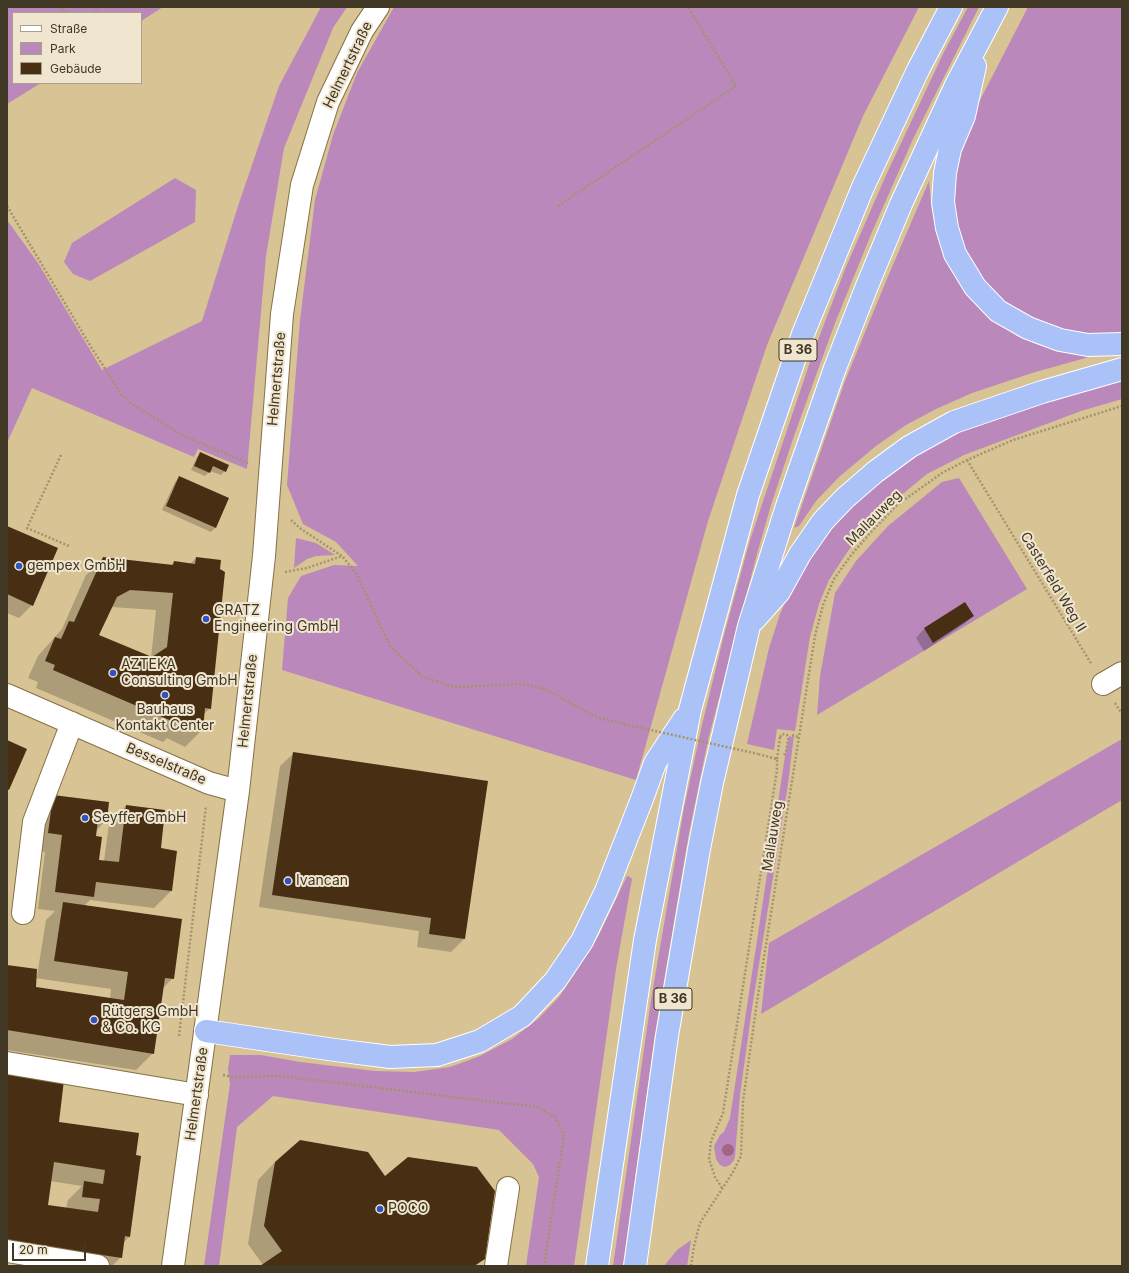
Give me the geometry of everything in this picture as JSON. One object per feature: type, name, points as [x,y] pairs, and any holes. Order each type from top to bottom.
[{"type":"highway","name":"B 36","points":[[597,1266],[645,940],[690,710],[748,496],[803,334],[862,187],[918,70],[951,7]]},
{"type":"highway","name":"B 36","points":[[635,1266],[668,1028],[696,864],[712,783],[749,626],[787,506],[835,368],[867,286],[901,204],[956,84],[997,7]]},
{"type":"highway","points":[[982,34],[964,116],[950,149],[945,173],[943,202],[947,228],[955,254],[975,287],[998,311],[1028,328],[1060,340],[1088,345],[1122,344]]},
{"type":"highway","points":[[749,626],[779,592],[800,554],[823,522],[845,498],[875,472],[910,447],[954,422],[1042,392],[1122,369]]},
{"type":"highway","points":[[206,1030],[390,1057],[437,1055],[480,1041],[522,1016],[555,982],[582,941],[606,891],[655,763],[690,710]]},
{"type":"street","name":"Helmertstraße","points":[[173,1266],[198,1096],[238,791],[264,556],[282,314],[302,185],[328,102],[362,31],[378,7]]},
{"type":"street","points":[[1103,684],[1122,673]]},
{"type":"street","name":"Besselstraße","points":[[7,695],[209,783],[238,791]]},
{"type":"street","points":[[23,913],[34,822],[72,723]]},
{"type":"street","points":[[7,1063],[198,1096]]},
{"type":"street","points":[[496,1266],[508,1188]]},
{"type":"street","points":[[7,1251],[98,1266]]},
{"type":"path","points":[[58,7],[67,12]]},
{"type":"path","points":[[558,206],[736,86],[688,7]]},
{"type":"path","points":[[7,206],[91,347],[122,395],[136,407],[186,437],[254,465]]},
{"type":"path","name":"Mallauweg","points":[[691,1266],[700,1223],[741,1156],[743,1100],[758,995],[815,636],[823,605],[834,579],[852,554],[897,505],[942,473],[967,460],[1013,440],[1122,406]]},
{"type":"path","points":[[61,455],[28,528],[69,546]]},
{"type":"path","name":"Casterfeld Weg II","points":[[967,460],[1122,714]]},
{"type":"path","points":[[268,500],[301,528],[342,556],[356,573],[390,646],[423,676],[454,687],[523,684],[545,689],[594,716],[603,719],[777,759]]},
{"type":"path","points":[[264,556],[283,573],[306,568],[342,556]]},
{"type":"path","points":[[722,1188],[715,1177],[709,1159],[711,1141],[723,1113],[777,770],[780,737],[782,734],[787,735],[788,738],[786,752],[784,755]]},
{"type":"path","points":[[792,735],[799,737]]},
{"type":"path","points":[[178,1036],[209,783]]},
{"type":"path","points":[[201,1072],[235,1077],[280,1076],[537,1107],[555,1117],[564,1136],[544,1266]]},
{"type":"green space","points":[[7,7],[163,7],[142,20],[142,12],[12,12],[12,84],[39,84],[7,104]]},
{"type":"green space","points":[[321,7],[347,7],[333,28],[284,148],[266,256],[247,469],[198,449],[194,457],[32,388],[7,443],[7,220],[38,263],[102,370],[202,321],[239,203],[279,86]]},
{"type":"green space","points":[[394,7],[919,7],[863,116],[767,345],[708,521],[636,780],[282,670],[288,598],[301,576],[334,565],[358,566],[336,542],[303,524],[287,485],[300,320],[315,200],[333,135],[357,73]]},
{"type":"green space","points":[[968,7],[979,7],[913,139],[872,232],[835,323],[795,433],[771,505],[757,554],[708,740],[689,833],[655,1034],[623,1266],[613,1266],[651,1000],[684,808],[724,635],[750,540],[813,353],[846,267],[887,173],[944,52]]},
{"type":"green space","points":[[1028,7],[1122,7],[1122,333],[1097,335],[1074,333],[1051,328],[1009,307],[981,276],[960,239],[952,202],[955,166],[977,106]]},
{"type":"green space","points":[[175,178],[196,190],[195,222],[90,281],[73,274],[64,262],[72,243]]},
{"type":"green space","points":[[929,181],[932,212],[942,250],[949,266],[963,289],[981,310],[1017,336],[1062,352],[1089,357],[1032,373],[972,393],[936,409],[906,425],[876,446],[839,477],[816,501],[799,526],[794,528],[845,381]]},
{"type":"green space","points":[[1122,378],[1122,399],[1081,411],[964,455],[927,474],[888,506],[867,527],[848,551],[829,580],[819,604],[810,637],[795,731],[777,729],[774,750],[747,744],[769,648],[780,614],[789,593],[799,573],[823,540],[866,492],[917,453],[973,425]]},
{"type":"green space","points":[[959,478],[1027,589],[817,715],[820,676],[835,593],[856,561],[888,526],[942,482]]},
{"type":"green space","points":[[296,538],[316,543],[335,555],[316,556],[307,559],[294,568]]},
{"type":"green space","points":[[792,735],[794,735],[788,784],[752,1008],[740,1095],[735,1156],[730,1165],[725,1167],[720,1165],[716,1159],[714,1146],[720,1135],[724,1132],[730,1118],[785,756],[789,736],[792,737]]},
{"type":"green space","points":[[1122,739],[1122,800],[761,1014],[769,943]]},
{"type":"green space","points":[[627,876],[632,879],[616,969],[574,1266],[526,1266],[539,1177],[533,1164],[499,1130],[273,1096],[237,1127],[219,1266],[204,1266],[230,1084],[228,1069],[230,1055],[261,1055],[300,1062],[375,1071],[414,1072],[450,1067],[480,1056],[512,1039],[538,1019],[559,997],[599,935]]},
{"type":"green space","points":[[691,1240],[687,1266],[664,1266],[677,1250]]},
{"type":"building","points":[[200,452],[229,465],[226,472],[213,466],[210,473],[194,466]]},
{"type":"building","points":[[179,476],[229,498],[216,528],[166,506]]},
{"type":"building","points":[[7,526],[58,548],[33,606],[7,594]]},
{"type":"building","points":[[103,557],[173,565],[174,561],[195,564],[196,557],[221,560],[220,569],[225,572],[211,709],[205,708],[203,731],[183,720],[181,725],[53,670],[55,665],[45,661],[55,637],[61,639],[69,621],[74,622]],"holes":[[[130,590],[173,593],[167,647],[152,657],[99,635],[117,597]]]},
{"type":"building","points":[[965,602],[974,616],[933,643],[924,628]]},
{"type":"building","points":[[7,740],[27,749],[9,790],[7,789]]},
{"type":"building","points":[[293,752],[488,781],[465,939],[429,934],[431,918],[272,895]]},
{"type":"building","points":[[53,795],[109,802],[107,821],[98,820],[96,836],[102,837],[99,860],[119,862],[126,805],[165,810],[161,848],[177,851],[172,891],[96,882],[94,897],[55,892],[62,835],[48,833]]},
{"type":"building","points":[[63,902],[182,919],[174,979],[165,978],[154,1054],[7,1030],[7,965],[37,969],[36,987],[124,1000],[128,972],[54,961]]},
{"type":"building","points":[[7,1073],[64,1080],[59,1122],[139,1133],[136,1155],[141,1156],[130,1237],[125,1236],[122,1258],[7,1241]],"holes":[[[54,1162],[105,1170],[103,1184],[84,1181],[82,1197],[100,1199],[98,1212],[48,1205]]]},
{"type":"building","name":"POCO","points":[[300,1140],[368,1152],[385,1176],[408,1157],[477,1167],[495,1191],[485,1259],[474,1266],[260,1266],[282,1251],[264,1226],[275,1162]]},
{"type":"place","name":"gempex GmbH","points":[[19,566]]},
{"type":"place","name":"GRATZ Engineering GmbH","points":[[206,619]]},
{"type":"place","name":"AZTEKA Consulting GmbH","points":[[113,673]]},
{"type":"place","name":"Bauhaus Kontakt Center","points":[[165,695]]},
{"type":"place","name":"Seyffer GmbH","points":[[85,818]]},
{"type":"place","name":"Ivancan","points":[[288,881]]},
{"type":"place","name":"Rütgers GmbH & Co. KG","points":[[94,1020]]},
{"type":"place","name":"POCO","points":[[380,1209]]}]
